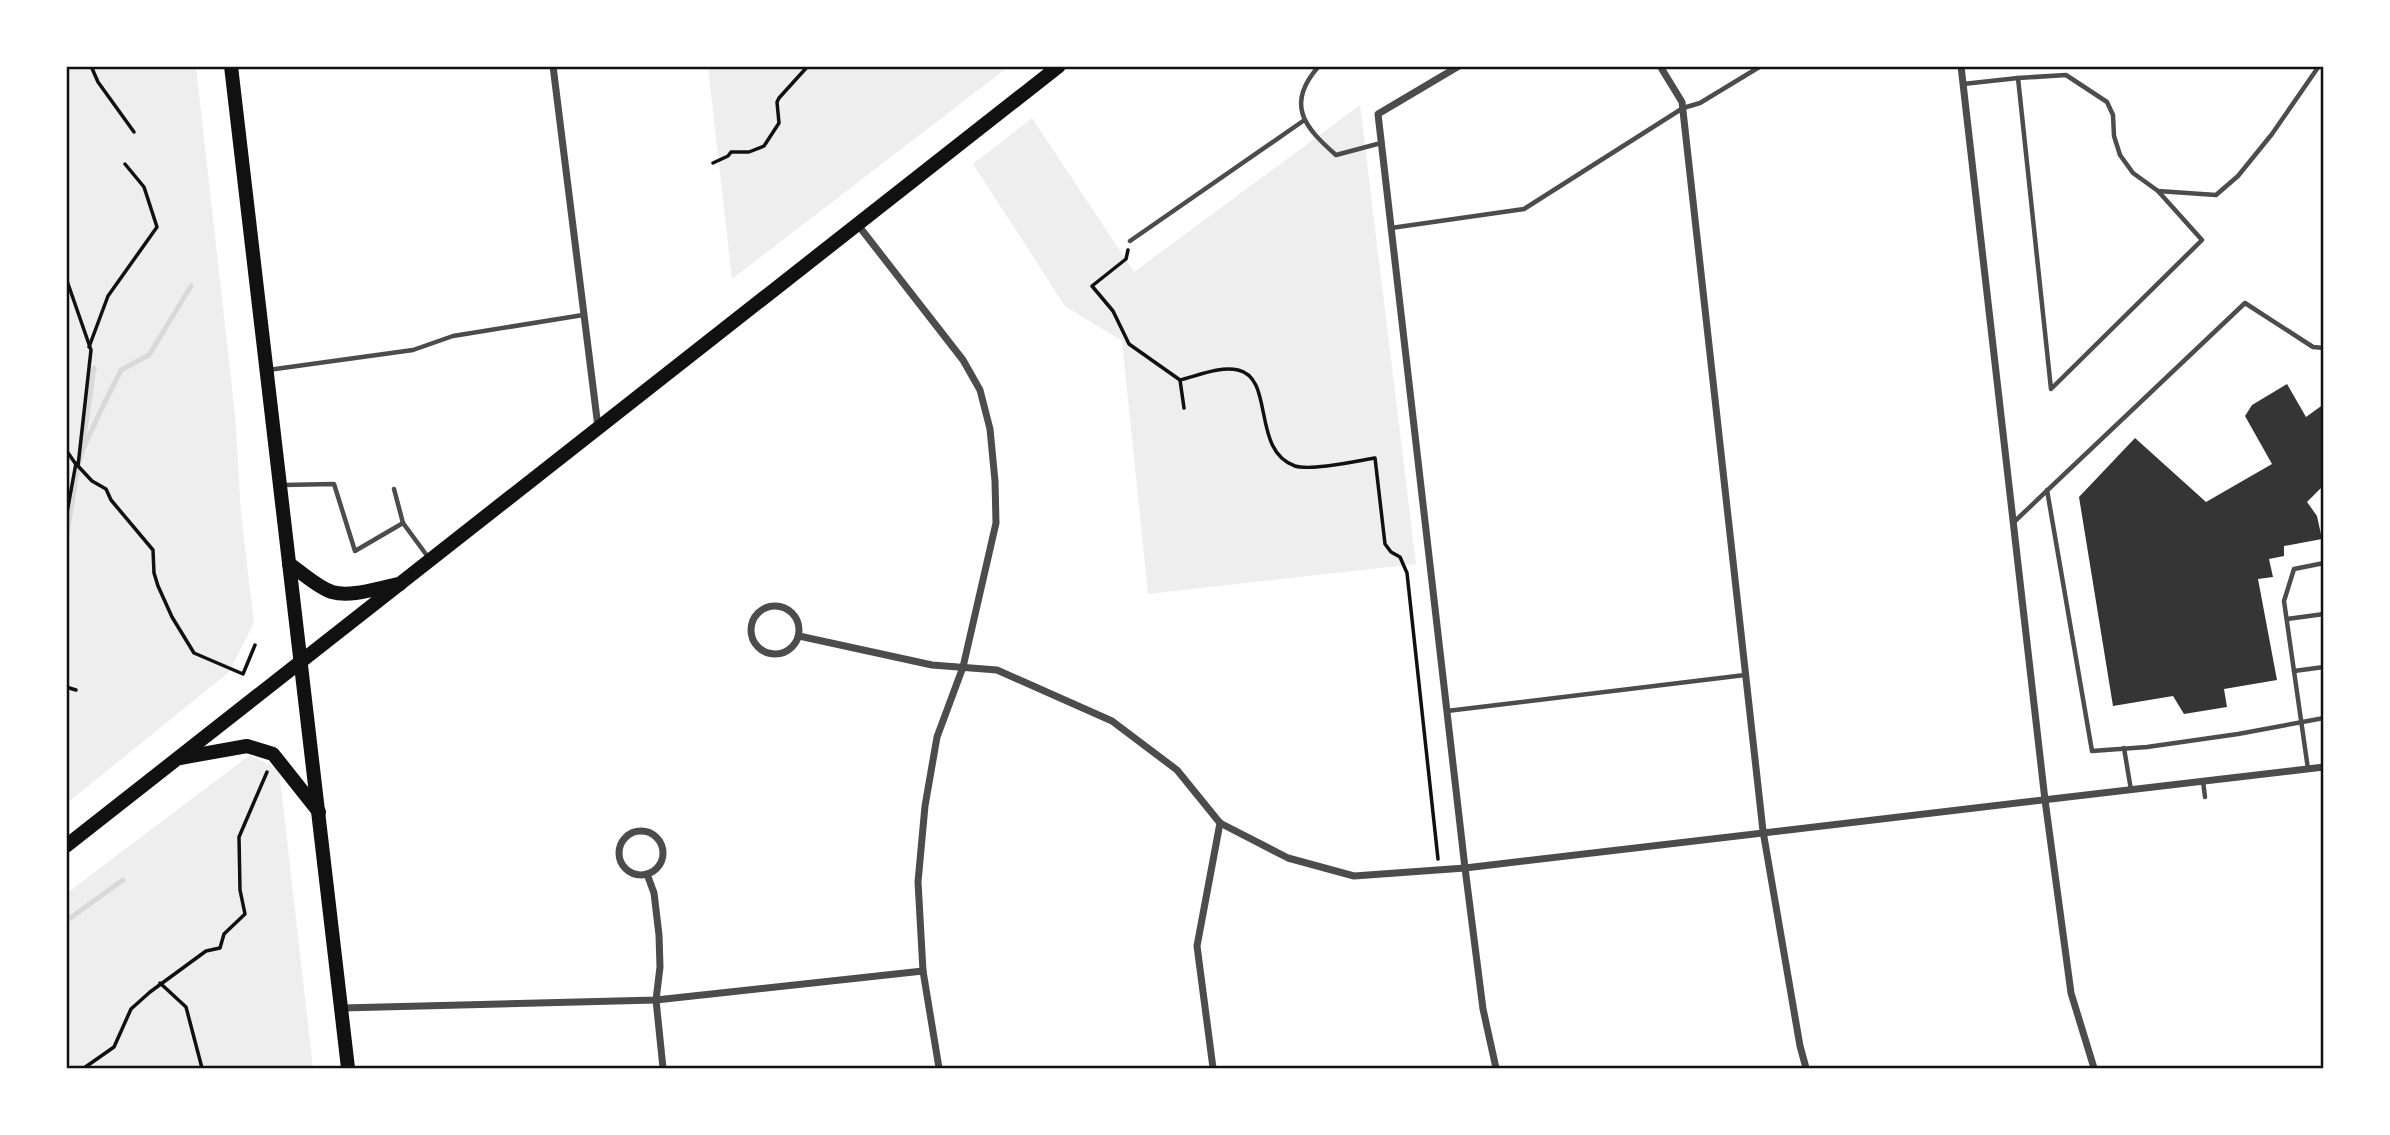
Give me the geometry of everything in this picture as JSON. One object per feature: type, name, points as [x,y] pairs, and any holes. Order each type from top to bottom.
[{"type":"main road","points":[[231,66],[348,1069]]},
{"type":"main road","points":[[66,846],[1059,66]]},
{"type":"main road","points":[[289,564],[323,588],[335,593],[401,584]]},
{"type":"main road","points":[[179,758],[247,746],[273,754],[319,812]]},
{"type":"street","points":[[553,66],[598,429]]},
{"type":"street","points":[[1459,66],[1378,114],[1465,868],[1483,1009],[1496,1069]]},
{"type":"street","points":[[1660,66],[1683,108],[1763,831],[1806,1069]]},
{"type":"street","points":[[1961,66],[2045,800],[2071,993],[2094,1069]]},
{"type":"street","points":[[858,225],[963,360],[980,390],[990,429],[995,481],[996,523],[963,667],[937,737],[925,806],[918,882],[923,971],[939,1069]]},
{"type":"street","points":[[772,606],[780,607],[787,609],[797,621],[799,636],[790,650],[774,655],[766,653],[753,642],[751,626],[758,613],[772,606]]},
{"type":"street","points":[[799,636],[932,665],[998,670],[1112,720],[1177,770],[1220,823],[1288,858],[1354,876],[1465,868],[2323,767]]},
{"type":"street","points":[[1213,1069],[1197,946],[1220,823]]},
{"type":"street","points":[[634,832],[648,832],[659,840],[662,847],[659,867],[647,874],[640,875],[626,869],[619,856],[623,842],[634,832]]},
{"type":"street","points":[[647,874],[654,892],[659,935],[660,967],[656,999],[663,1069]]},
{"type":"street","points":[[341,1008],[656,999],[923,971]]},
{"type":"lane","points":[[1319,66],[1309,78],[1302,98],[1303,121],[1315,137],[1336,155],[1381,143]]},
{"type":"lane","points":[[1391,228],[1524,209],[1683,108],[1700,103],[1761,66]]},
{"type":"lane","points":[[2158,191],[2216,195],[2238,176],[2272,134],[2319,66]]},
{"type":"lane","points":[[1963,84],[2018,78],[2066,75],[2106,102],[2113,115],[2114,136],[2120,155],[2133,173],[2158,191],[2202,240],[2051,389],[2018,78]]},
{"type":"lane","points":[[1130,241],[1303,121]]},
{"type":"lane","points":[[2013,523],[2245,303],[2313,347],[2323,348]]},
{"type":"lane","points":[[267,370],[413,350],[453,336],[583,315]]},
{"type":"lane","points":[[280,485],[334,484],[355,551],[403,523]]},
{"type":"lane","points":[[394,489],[403,523],[430,561]]},
{"type":"lane","points":[[2047,491],[2091,751],[2238,734],[2323,718]]},
{"type":"lane","points":[[2308,769],[2284,601],[2294,569],[2323,563]]},
{"type":"lane","points":[[2287,619],[2323,614]]},
{"type":"lane","points":[[2294,671],[2323,667]]},
{"type":"lane","points":[[1447,711],[1746,675]]},
{"type":"lane","points":[[2124,748],[2130,790]]},
{"type":"lane","points":[[2203,781],[2205,796]]},
{"type":"path","points":[[91,66],[98,82],[134,132]]},
{"type":"path","points":[[713,163],[731,152],[749,152],[764,146],[779,123],[779,98],[808,66]]},
{"type":"path","points":[[89,348],[108,296],[157,227],[144,187],[125,164]]},
{"type":"path","points":[[1130,241],[1126,259],[1092,286],[1112,311],[1129,344],[1180,380],[1184,408]]},
{"type":"path","points":[[66,278],[91,350],[77,465],[66,518]]},
{"type":"path","points":[[1180,380],[1220,371],[1239,370],[1250,377],[1261,397],[1266,430],[1275,453],[1296,466],[1322,466],[1375,458],[1385,544],[1391,552],[1400,557],[1407,573],[1439,870]]},
{"type":"path","points":[[66,450],[92,481],[106,489],[111,500],[153,550],[154,573],[158,586],[172,617],[194,653],[243,674],[255,645]]},
{"type":"path","points":[[66,687],[76,690]]},
{"type":"path","points":[[84,1069],[114,1047],[131,1009],[160,983],[206,951],[220,948],[224,934],[245,914],[240,890],[239,837],[269,767]]},
{"type":"path","points":[[160,983],[186,1007],[202,1069]]},
{"type":"shaded area","points":[[67,67],[196,67],[235,414],[241,513],[254,623],[229,672],[67,803]]},
{"type":"shaded area","points":[[708,67],[1008,67],[732,279]]},
{"type":"shaded area","points":[[1360,105],[1416,564],[1148,594],[1122,341],[1065,306],[973,164],[1032,118],[1134,272]]},
{"type":"shaded area","points":[[250,755],[279,770],[313,1068],[67,1068],[67,893]]},
{"type":"building","points":[[2287,384],[2306,417],[2324,404],[2324,485],[2307,502],[2317,516],[2322,539],[2284,546],[2284,556],[2269,559],[2273,577],[2258,579],[2277,680],[2224,689],[2227,707],[2184,714],[2173,696],[2113,706],[2079,497],[2135,438],[2206,502],[2272,464],[2245,416],[2252,405]]},
{"type":"waterway","points":[[66,540],[82,451],[102,408],[121,370],[149,355],[191,286]]},
{"type":"waterway","points":[[83,444],[94,368]]},
{"type":"waterway","points":[[66,921],[123,880]]}]
